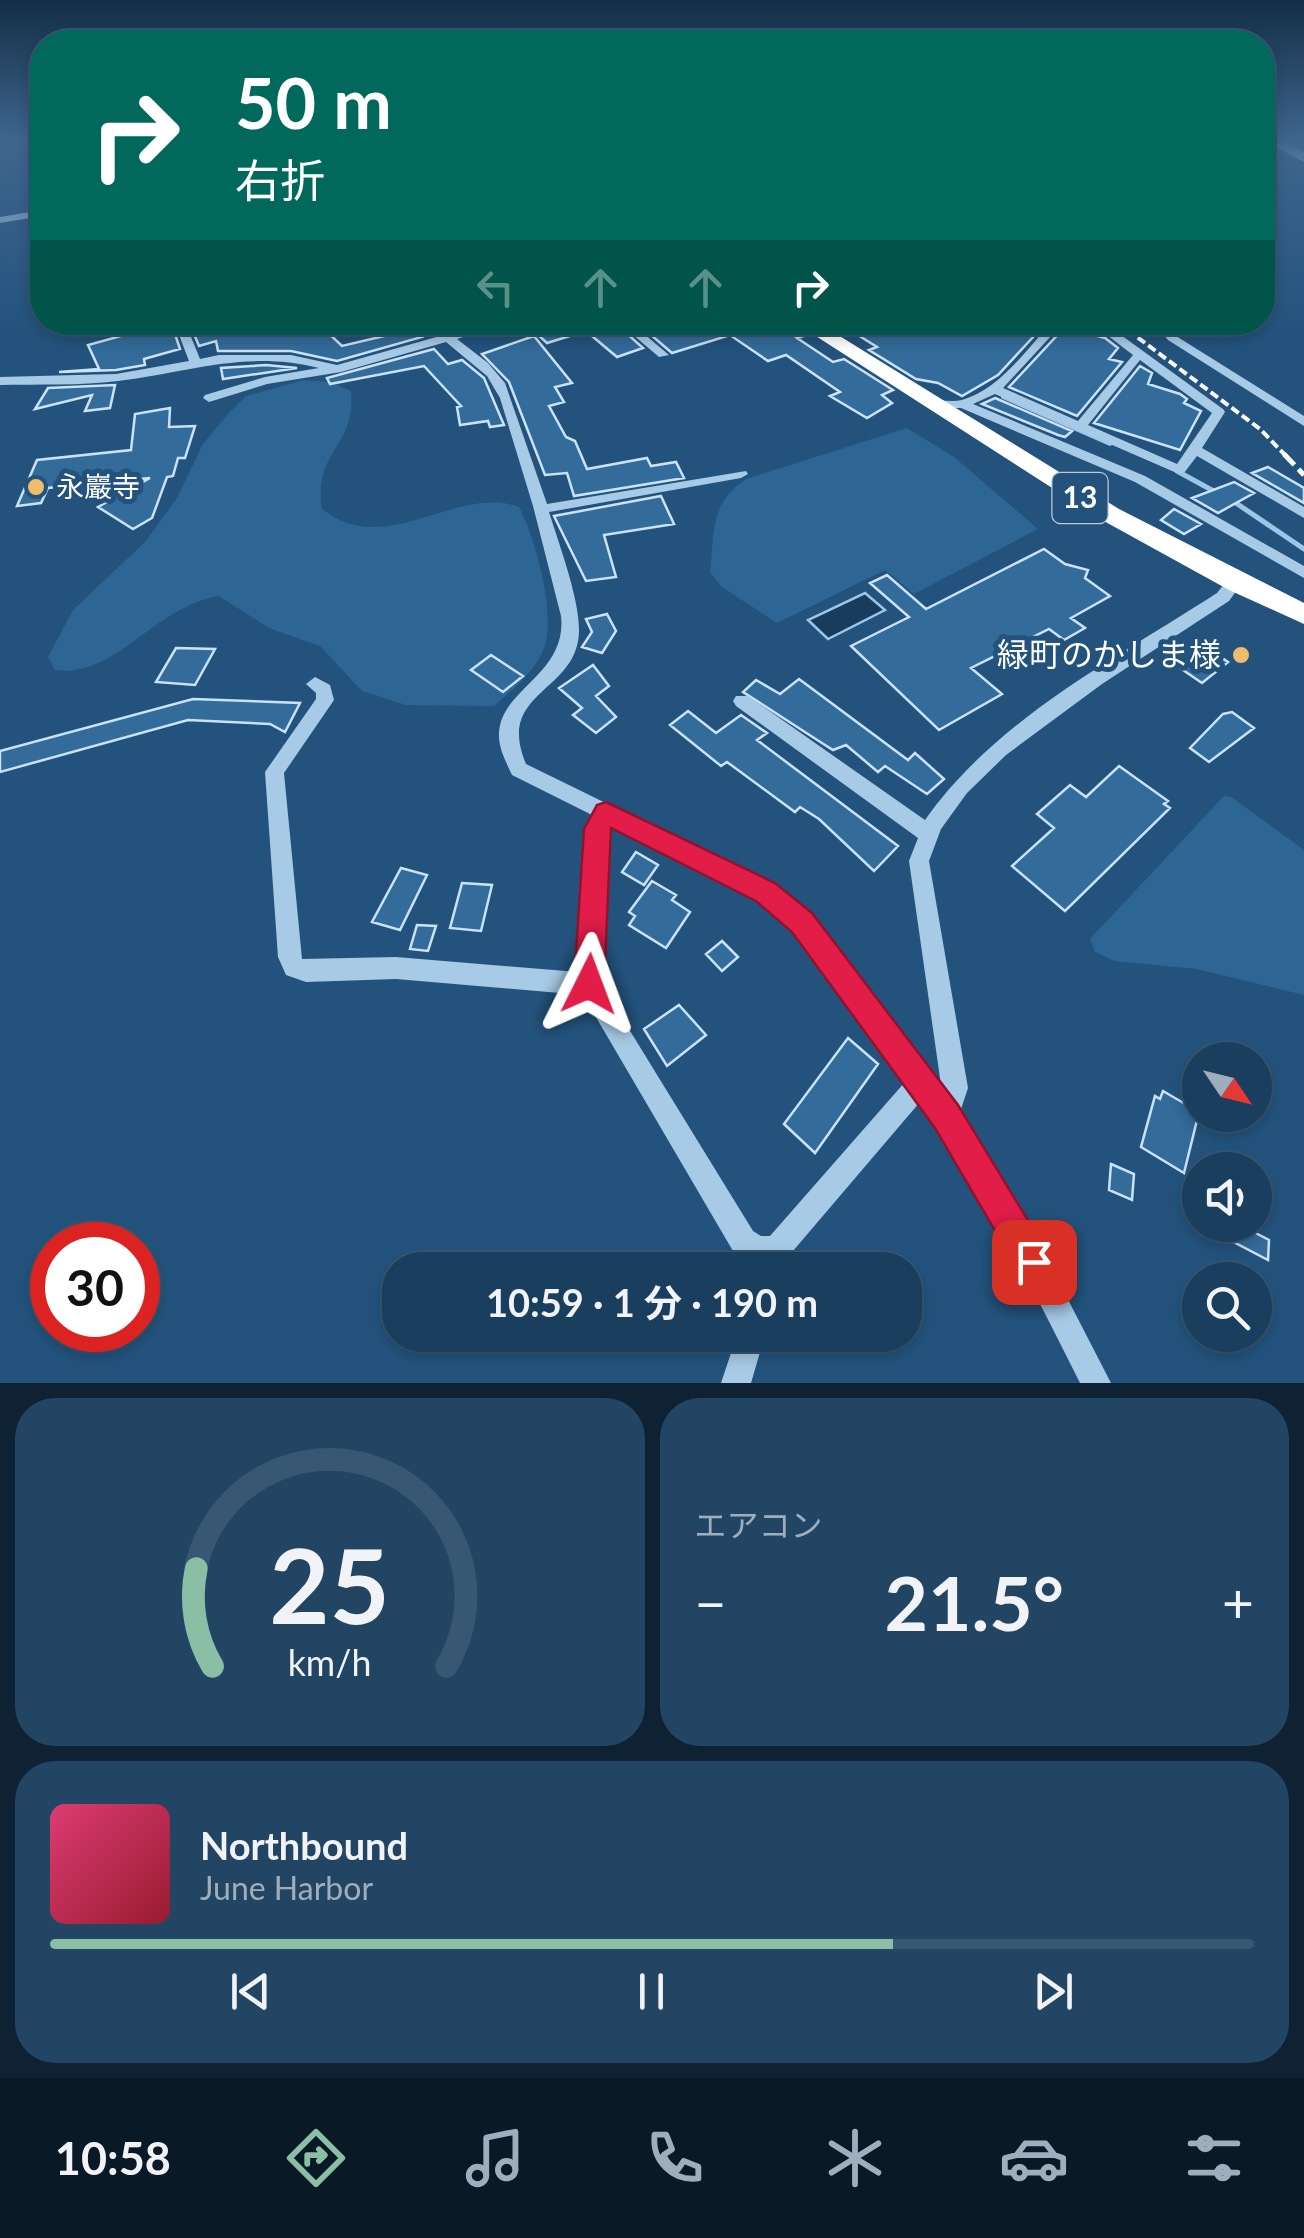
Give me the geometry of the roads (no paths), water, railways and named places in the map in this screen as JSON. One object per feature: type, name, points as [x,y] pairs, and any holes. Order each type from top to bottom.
[{"type":"highway","name":"13","points":[[823,335],[1061,487],[1234,583],[1304,614]]},
{"type":"street","points":[[0,220],[30,215]]},
{"type":"street","points":[[184,335],[196,363]]},
{"type":"street","points":[[443,335],[472,352],[502,386],[541,509],[572,631],[566,651],[516,709],[505,732],[508,751],[519,769],[766,892],[802,922],[946,1117],[1034,1262],[1096,1383]]},
{"type":"street","points":[[209,398],[460,335]]},
{"type":"street","points":[[639,335],[663,355]]},
{"type":"street","points":[[963,404],[995,389],[1047,335]]},
{"type":"street","points":[[995,389],[1179,470],[1220,412],[1114,335]]},
{"type":"street","points":[[1169,335],[1304,422]]},
{"type":"street","points":[[1081,425],[1140,353]]},
{"type":"street","points":[[0,381],[116,378],[196,363],[291,358],[336,369]]},
{"type":"street","points":[[930,404],[963,404],[1140,479],[1304,573]]},
{"type":"street","points":[[1195,450],[1304,513]]},
{"type":"street","points":[[541,509],[741,474]]},
{"type":"street","points":[[946,1117],[956,1088],[919,861],[927,833],[963,782],[1001,747],[1223,597],[1234,583]]},
{"type":"street","points":[[315,684],[324,690],[325,700],[274,772],[289,957],[294,967],[306,972],[396,968],[589,984]]},
{"type":"street","points":[[742,701],[927,833]]},
{"type":"street","points":[[606,813],[597,829],[589,984],[743,1242],[762,1252]]},
{"type":"street","points":[[780,1252],[918,1084]]},
{"type":"street","points":[[736,1383],[746,1352]]},
{"type":"waterway","points":[[1003,397],[1110,444]]},
{"type":"waterway","points":[[1177,471],[1219,494]]},
{"type":"waterway","points":[[1230,499],[1304,549]]},
{"type":"railway","points":[[1134,335],[1260,429],[1286,456]]},
{"type":"railway","points":[[1284,454],[1304,475]]},
{"type":"place","name":"永巖寺","points":[[36,487]]},
{"type":"place","name":"緑町のかしま様","points":[[1241,655]]}]
